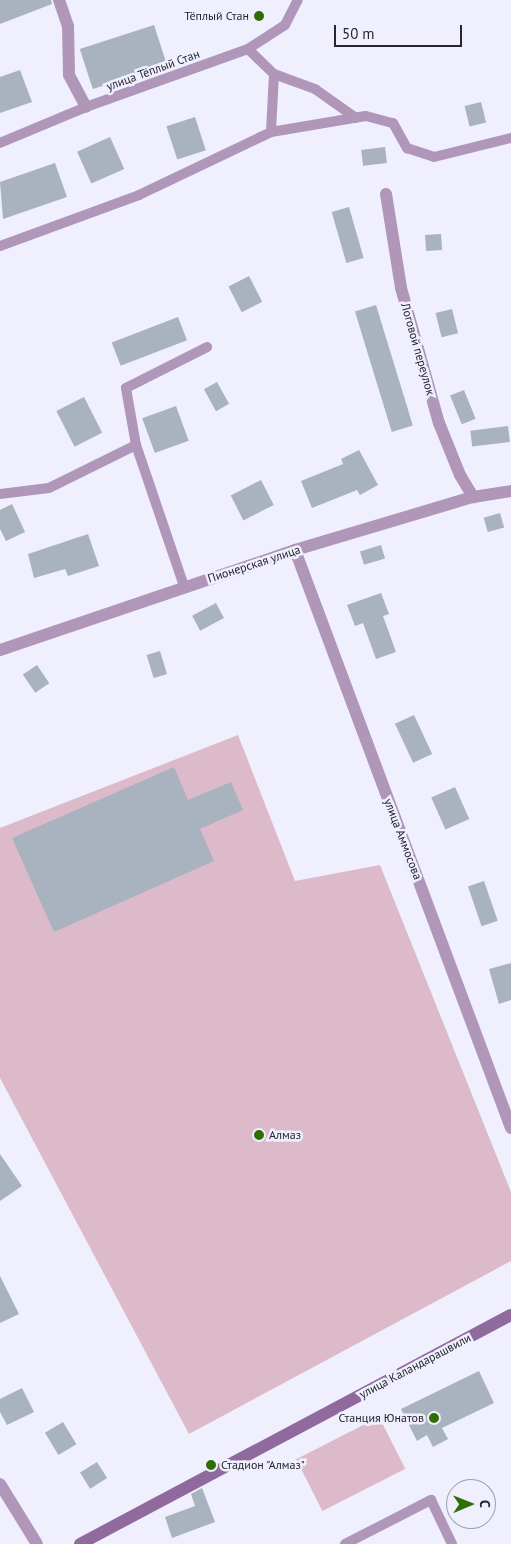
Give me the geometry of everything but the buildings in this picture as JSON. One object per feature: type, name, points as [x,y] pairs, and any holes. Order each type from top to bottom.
[{"type":"main road","name":"улица Каландарашвили","points":[[80,1544],[511,1315]]},
{"type":"street","points":[[59,0],[68,26],[69,75],[86,107]]},
{"type":"street","name":"Логовой переулок","points":[[386,194],[401,288],[439,423],[460,475],[473,497]]},
{"type":"street","name":"Пионерская улица","points":[[0,650],[184,586],[295,550],[473,497],[511,491]]},
{"type":"street","name":"улица Аммосова","points":[[295,550],[511,1128]]},
{"type":"street","points":[[0,1484],[37,1544]]},
{"type":"lane","name":"улица Тёплый Стан","points":[[0,143],[86,107],[248,49],[285,25],[298,0]]},
{"type":"lane","points":[[248,49],[274,74],[315,89],[356,118]]},
{"type":"lane","points":[[271,132],[274,74]]},
{"type":"lane","points":[[0,246],[139,195],[271,132],[366,116],[393,123],[407,148],[434,157],[511,138]]},
{"type":"lane","points":[[184,586],[136,445],[126,388],[207,347]]},
{"type":"lane","points":[[0,494],[48,488],[136,445]]},
{"type":"lane","points":[[345,1544],[431,1500],[452,1544]]},
{"type":"shaded area","name":"Алмаз","points":[[238,735],[295,881],[380,865],[511,1192],[511,1261],[189,1434],[0,1078],[0,828]]},
{"type":"shaded area","points":[[379,1417],[405,1469],[322,1511],[296,1459]]},
{"type":"place","name":"Тёплый Стан","points":[[259,16]]},
{"type":"place","name":"Алмаз","points":[[259,1135]]},
{"type":"place","name":"Станция Юнатов","points":[[434,1418]]},
{"type":"place","name":"Стадион \"Алмаз\"","points":[[211,1465]]}]
